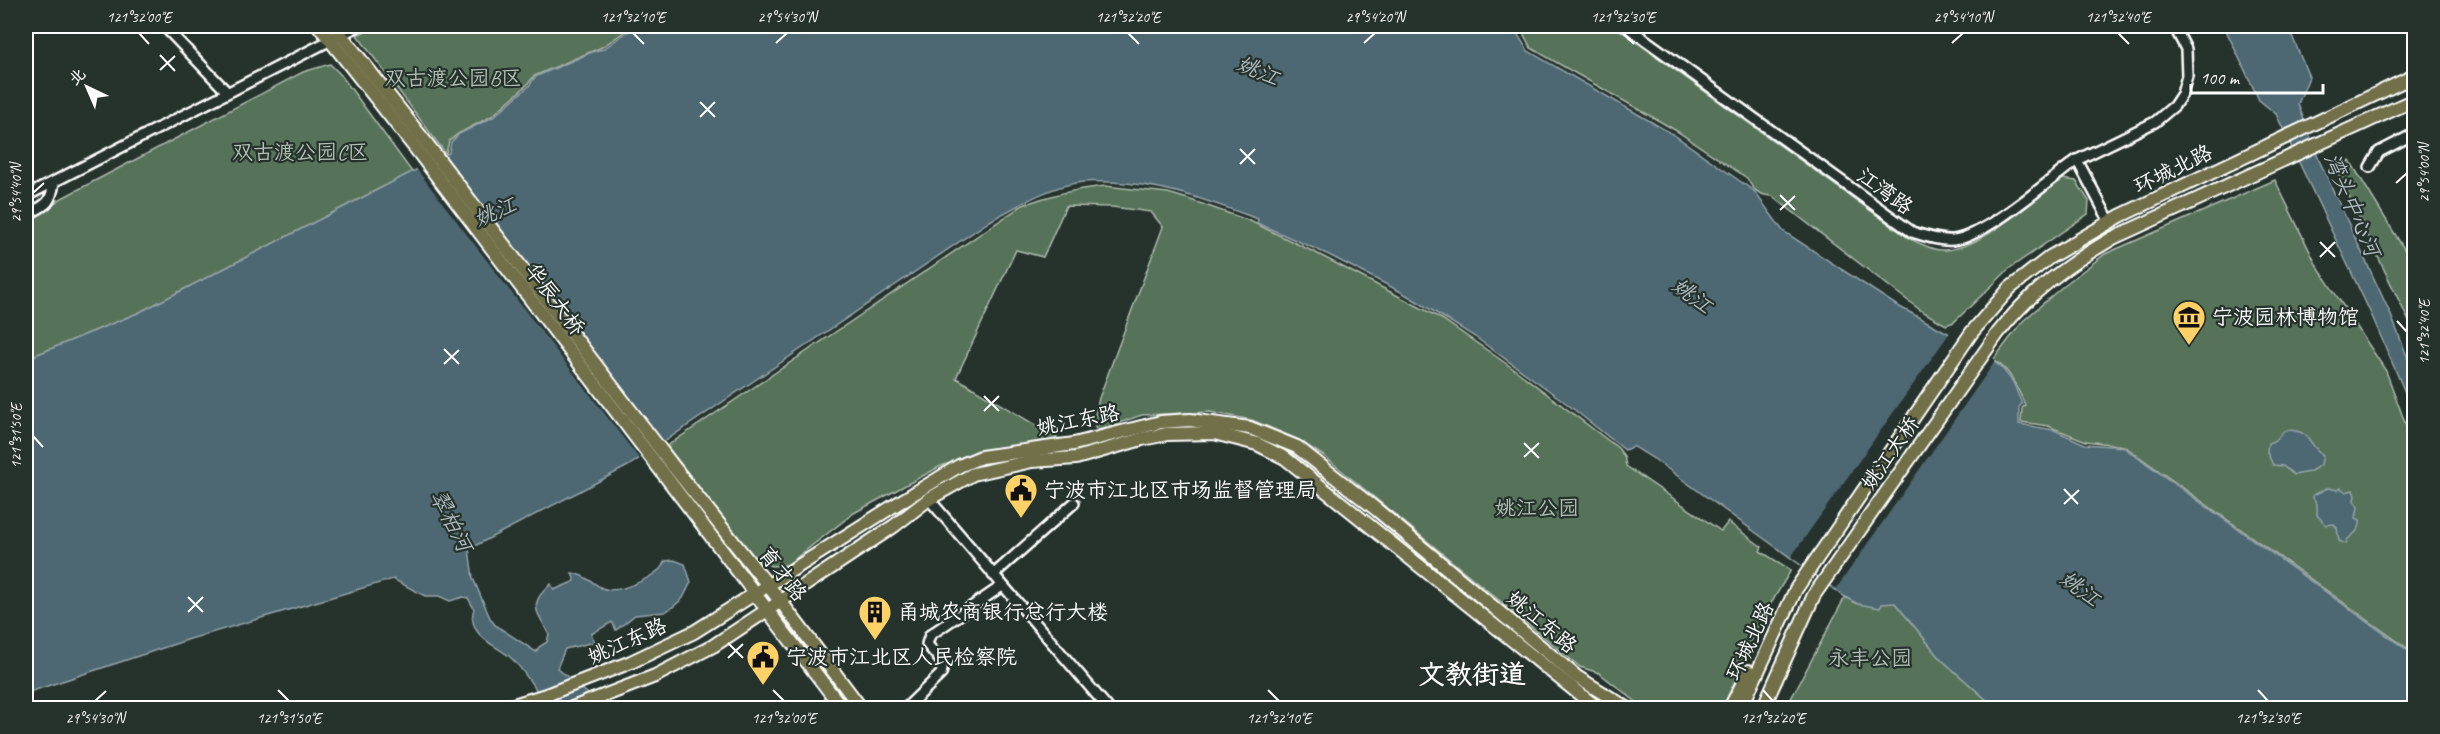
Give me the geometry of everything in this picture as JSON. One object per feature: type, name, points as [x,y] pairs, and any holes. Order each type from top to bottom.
[{"type":"main road","name":"华辰大桥","points":[[319,26],[335,33],[668,469]]},
{"type":"main road","name":"环城北路","points":[[1972,332],[2010,288],[2076,241],[2212,171],[2415,76]]},
{"type":"main road","name":"环城北路","points":[[1998,333],[2022,304],[2069,264],[2113,238],[2415,100]]},
{"type":"main road","name":"姚江大桥","points":[[1796,589],[1972,332]]},
{"type":"main road","name":"姚江大桥","points":[[1814,595],[1998,333]]},
{"type":"main road","name":"姚江东路","points":[[504,708],[546,695],[632,662],[694,632],[959,466],[981,457],[1074,444],[1161,423],[1190,420],[1250,428],[1297,447],[1377,510],[1577,677],[1627,708]]},
{"type":"main road","name":"姚江东路","points":[[572,708],[655,676],[713,646],[894,526],[929,499],[973,474],[1032,461],[1076,458],[1167,434],[1214,434],[1257,444],[1285,458],[1597,708]]},
{"type":"main road","name":"育才路","points":[[668,469],[781,602],[861,708]]},
{"type":"main road","name":"育才路","points":[[668,469],[756,595],[839,705]]},
{"type":"main road","name":"环城北路","points":[[1741,708],[1796,589]]},
{"type":"main road","name":"环城北路","points":[[1763,708],[1814,595]]},
{"type":"main road","points":[[1730,708],[1771,627],[1785,612]]},
{"type":"street","points":[[164,26],[227,92]]},
{"type":"street","points":[[26,196],[335,33],[358,26]]},
{"type":"street","name":"江湾路","points":[[1626,26],[1912,232],[1932,239],[1953,240],[1984,229],[2077,160],[2155,122],[2174,106],[2182,94],[2187,76],[2186,49],[2174,26]]},
{"type":"street","points":[[2370,167],[2379,152],[2415,134]]},
{"type":"street","points":[[2077,160],[2110,222]]},
{"type":"street","points":[[26,215],[44,206],[52,198],[54,182]]},
{"type":"street","points":[[929,499],[1108,708]]},
{"type":"street","points":[[993,575],[1074,503]]},
{"type":"street","points":[[906,708],[942,674],[943,664],[927,644],[930,635],[1002,586]]},
{"type":"street","points":[[823,708],[839,705]]},
{"type":"green space","name":"双古渡公园B区","points":[[377,26],[633,26],[602,47],[534,76],[492,116],[449,141],[446,154],[357,35]]},
{"type":"green space","points":[[1525,26],[1614,26],[1910,239],[1931,248],[1945,250],[1976,241],[2007,222],[2063,179],[2076,181],[2089,201],[2088,214],[2010,268],[1954,322],[1946,325],[1920,310],[1772,196],[1756,191],[1747,178],[1675,130],[1531,48],[1524,35]]},
{"type":"green space","name":"双古渡公园C区","points":[[330,64],[341,75],[412,172],[138,313],[26,359],[26,222],[62,198],[303,72]]},
{"type":"green space","points":[[2350,161],[2414,265],[2414,332],[2334,165]]},
{"type":"green space","points":[[2275,180],[2317,266],[2386,371],[2414,447],[2414,653],[2124,446],[2086,441],[2048,426],[2021,422],[2022,408],[2025,405],[2009,374],[1993,360],[2023,321],[2105,254]]},
{"type":"green space","name":"姚江公园","points":[[1105,186],[1168,193],[1250,221],[1442,319],[1514,369],[1618,448],[1624,456],[1626,466],[1721,531],[1728,522],[1762,547],[1760,551],[1791,570],[1757,627],[1724,708],[1644,708],[1599,673],[1580,667],[1324,456],[1297,439],[1252,420],[1210,412],[1142,415],[1099,430],[1095,428],[1094,419],[1099,398],[1163,227],[1151,212],[1112,207],[1066,206],[1043,257],[1016,250],[956,378],[1057,438],[1065,439],[1065,443],[1050,442],[986,450],[941,466],[854,513],[787,565],[771,566],[754,558],[667,446],[1023,205],[1063,193]]},
{"type":"green space","name":"永丰公园","points":[[1845,597],[1858,604],[1895,603],[1942,660],[1996,708],[1786,708]]},
{"type":"water","points":[[636,26],[1518,26],[1516,32],[1528,51],[1674,135],[1754,191],[1783,231],[1896,305],[1959,339],[2001,367],[2013,382],[2022,404],[2019,407],[2019,424],[2054,430],[2085,444],[2123,447],[2414,655],[2414,708],[1996,708],[1942,660],[1895,603],[1882,604],[1880,608],[1858,604],[1845,597],[1654,459],[1633,446],[1625,450],[1562,400],[1475,337],[1403,293],[1329,255],[1257,223],[1258,219],[1240,212],[1150,186],[1093,182],[1059,187],[990,221],[628,466],[469,549],[473,578],[490,618],[495,625],[536,652],[547,642],[549,634],[538,614],[536,603],[543,591],[551,584],[554,590],[575,581],[572,573],[608,590],[624,588],[648,577],[660,569],[665,561],[674,560],[685,564],[691,582],[683,598],[673,607],[665,612],[635,615],[616,630],[612,622],[591,634],[595,642],[565,649],[557,668],[605,708],[568,709],[550,703],[543,698],[510,657],[480,635],[473,623],[474,609],[468,598],[463,597],[450,601],[439,596],[425,596],[393,579],[190,639],[29,692],[26,686],[26,359],[138,313],[449,153],[451,142],[459,134],[493,117],[529,86],[535,77],[603,49]]},
{"type":"water","points":[[2224,26],[2288,26],[2309,77],[2298,104],[2319,160],[2390,313],[2414,374],[2414,413],[2372,316],[2276,114],[2259,100]]},
{"type":"water","points":[[2288,430],[2306,436],[2323,455],[2321,465],[2309,472],[2294,475],[2283,466],[2273,465],[2267,452],[2268,443],[2276,440]]},
{"type":"water","points":[[2328,488],[2338,490],[2341,488],[2346,492],[2353,490],[2355,496],[2354,500],[2358,507],[2356,518],[2360,520],[2360,523],[2346,544],[2339,541],[2334,524],[2326,525],[2317,515],[2317,504],[2313,495]]},
{"type":"pier","points":[[441,154],[665,444],[641,461],[415,167]]},
{"type":"pier","points":[[1951,331],[1996,360],[1836,589],[1791,557]]},
{"type":"place","name":"宁波园林博物馆","points":[[2189,346]]},
{"type":"place","name":"宁波市江北区市场监督管理局","points":[[1021,519]]},
{"type":"place","name":"甬城农商银行总行大楼","points":[[875,641]]},
{"type":"place","name":"宁波市江北区人民检察院","points":[[763,686]]},
{"type":"district","name":"文教街道","points":[[1472,674]]},
{"type":"water label","name":"姚江","points":[[1258,71]]},
{"type":"water label","name":"湾头中心河","points":[[2352,205]]},
{"type":"water label","name":"姚江","points":[[495,212]]},
{"type":"water label","name":"姚江","points":[[1692,296]]},
{"type":"water label","name":"翠柏河","points":[[451,521]]},
{"type":"water label","name":"姚江","points":[[2080,589]]}]
